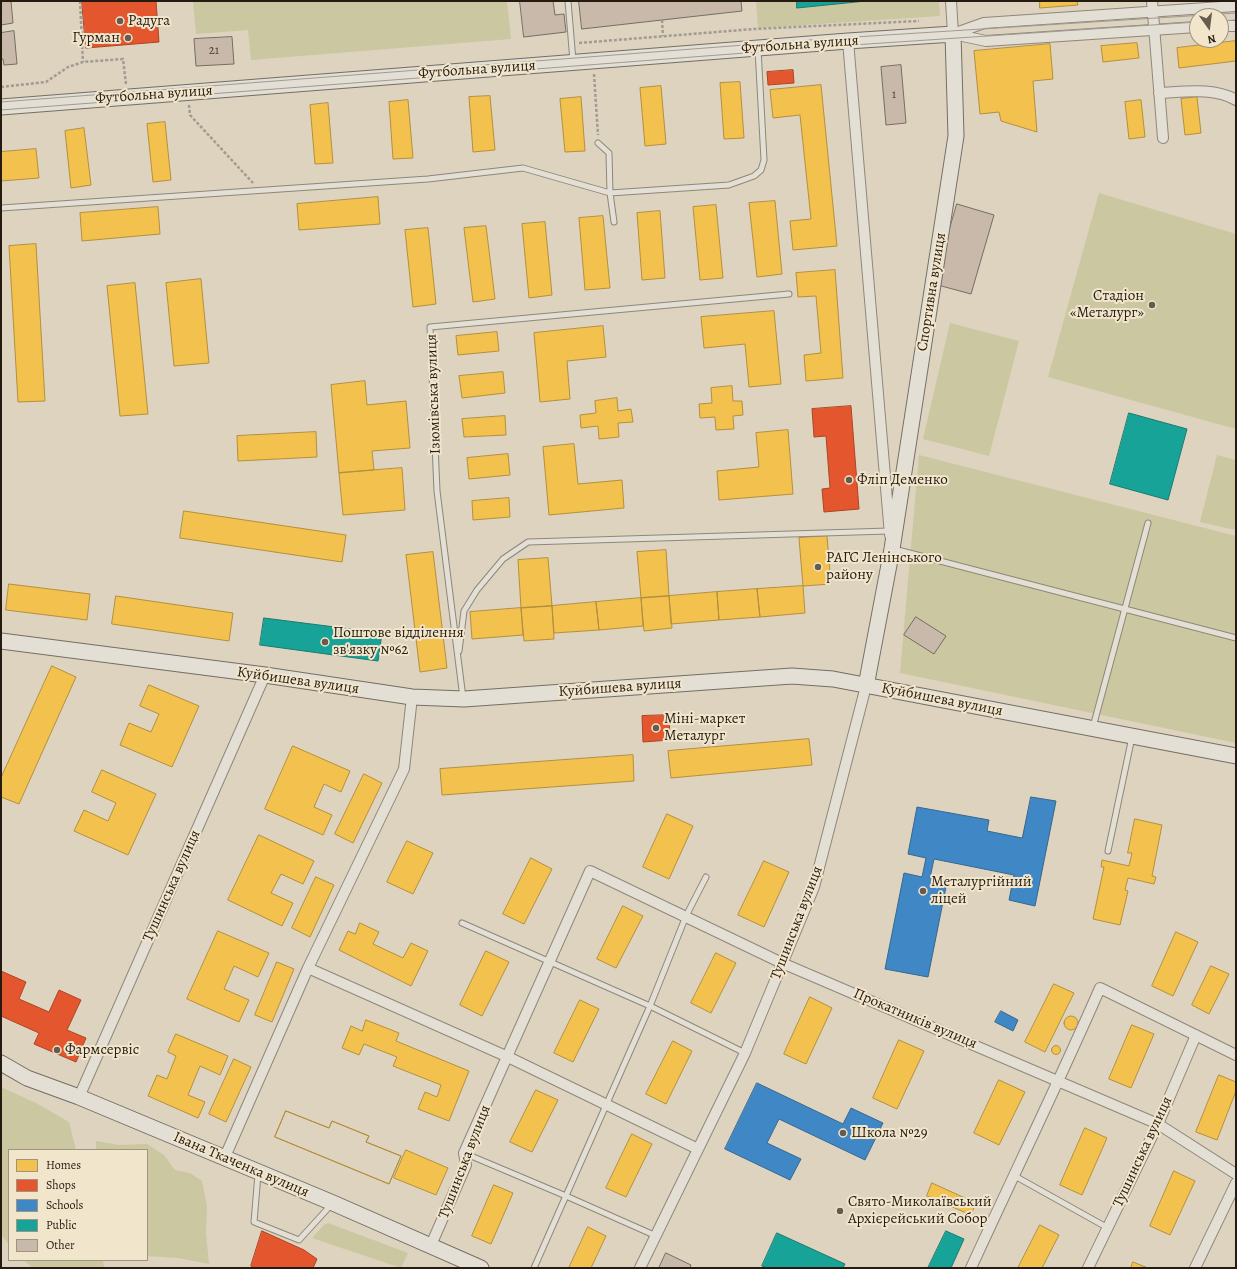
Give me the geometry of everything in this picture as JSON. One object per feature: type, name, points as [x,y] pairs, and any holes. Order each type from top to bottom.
[{"type":"main road","name":"Футбольна вулиця","points":[[1,107],[953,34]]},
{"type":"main road","name":"Спортивна вулиця","points":[[866,686],[892,549],[956,136],[953,34]]},
{"type":"main road","name":"Куйбишева вулиця","points":[[1,641],[412,697],[464,699],[792,676],[833,679],[1236,756]]},
{"type":"main road","name":"Івана Ткаченка вулиця","points":[[1,1063],[27,1078],[79,1097],[224,1159],[333,1203],[481,1268]]},
{"type":"street","points":[[951,1],[953,34]]},
{"type":"street","points":[[1152,1],[1163,138]]},
{"type":"street","name":"Футбольна вулиця","points":[[953,34],[984,23],[1236,6]]},
{"type":"street","name":"Футбольна вулиця","points":[[953,34],[986,41],[1189,28]]},
{"type":"street","name":"Спортивна вулиця","points":[[848,41],[889,531],[892,549]]},
{"type":"street","points":[[1159,93],[1210,92],[1229,96],[1236,100]]},
{"type":"street","name":"Тушинська вулиця","points":[[79,1097],[265,676]]},
{"type":"street","name":"Тушинська вулиця","points":[[640,1268],[654,1235],[745,1053],[814,887],[866,686]]},
{"type":"street","points":[[224,1159],[308,968],[404,769],[412,697]]},
{"type":"street","name":"Тушинська вулиця","points":[[431,1245],[466,1165],[464,1153],[551,962],[590,871]]},
{"type":"street","name":"Прокатників вулиця","points":[[590,871],[782,963],[1060,1080],[1158,1124],[1236,1174]]},
{"type":"street","points":[[308,968],[508,1057],[698,1149]]},
{"type":"street","points":[[972,1267],[1013,1175],[1060,1080],[1100,988],[1236,1055]]},
{"type":"street","name":"Тушинська вулиця","points":[[1088,1268],[1158,1124],[1196,1035]]},
{"type":"street","points":[[1195,1268],[1236,1183]]},
{"type":"lane","points":[[568,1],[573,62]]},
{"type":"lane","points":[[1,208],[261,192],[428,179],[523,168],[610,193],[729,185],[754,176],[761,170],[764,160],[758,48]]},
{"type":"lane","points":[[598,143],[609,153],[610,193],[614,222]]},
{"type":"lane","name":"Ізюмівська вулиця","points":[[464,699],[437,491],[430,327],[789,294]]},
{"type":"lane","points":[[1093,728],[1148,523]]},
{"type":"lane","points":[[458,658],[464,611],[478,590],[503,559],[528,542],[889,531]]},
{"type":"lane","points":[[892,549],[1236,638]]},
{"type":"lane","points":[[1108,851],[1133,736]]},
{"type":"lane","points":[[534,1268],[650,1006],[686,916],[706,877]]},
{"type":"lane","points":[[462,923],[650,1006],[745,1053]]},
{"type":"lane","points":[[464,1153],[654,1235]]},
{"type":"lane","points":[[258,1173],[254,1222],[299,1240],[333,1203]]},
{"type":"lane","points":[[1013,1175],[1108,1228]]},
{"type":"path","points":[[80,1],[83,62]]},
{"type":"path","points":[[662,20],[663,36]]},
{"type":"path","points":[[572,44],[754,29],[924,21]]},
{"type":"path","points":[[1,87],[46,82],[68,67],[83,62],[123,59],[126,76]]},
{"type":"path","points":[[593,61],[598,143]]},
{"type":"path","points":[[190,115],[261,192]]},
{"type":"shaded area","points":[[193,1],[507,1],[511,39],[251,60],[248,30],[196,34]]},
{"type":"shaded area","points":[[756,1],[939,1],[940,16],[758,28]]},
{"type":"shaded area","name":"Стадіон «Металург»","points":[[1099,193],[1236,234],[1236,429],[1048,377]]},
{"type":"shaded area","points":[[950,323],[1019,341],[989,456],[923,439]]},
{"type":"shaded area","points":[[919,455],[1236,536],[1236,743],[900,673]]},
{"type":"shaded area","points":[[1217,455],[1236,460],[1236,530],[1200,522]]},
{"type":"shaded area","points":[[1,1087],[36,1103],[69,1122],[76,1149],[8,1149],[8,1243],[1,1235]]},
{"type":"shaded area","points":[[96,1141],[119,1145],[147,1144],[164,1155],[175,1170],[190,1173],[202,1181],[207,1206],[206,1233],[209,1264],[178,1258],[148,1256],[148,1149],[96,1149]]},
{"type":"shaded area","points":[[328,1223],[408,1253],[401,1268],[312,1238],[324,1225]]},
{"type":"shaded area","points":[[25,1261],[103,1261],[104,1268],[32,1268]]},
{"type":"building: Homes","points":[[1040,1],[1077,1],[1078,5],[1040,8]]},
{"type":"building: Homes","points":[[1236,41],[1236,61],[1179,68],[1177,48],[1189,47],[1189,48],[1229,48],[1229,42]]},
{"type":"building: Homes","points":[[1137,43],[1139,58],[1103,62],[1101,46]]},
{"type":"building: Homes","points":[[1050,44],[1053,79],[1033,81],[1037,132],[1001,121],[999,112],[980,114],[974,51]]},
{"type":"building: Homes","points":[[740,82],[744,138],[724,139],[720,83]]},
{"type":"building: Homes","points":[[821,85],[837,246],[793,250],[790,221],[811,219],[800,115],[773,118],[770,90]]},
{"type":"building: Homes","points":[[661,86],[666,144],[645,146],[640,88]]},
{"type":"building: Homes","points":[[490,96],[495,150],[473,152],[469,97]]},
{"type":"building: Homes","points":[[581,97],[585,151],[565,152],[560,99]]},
{"type":"building: Homes","points":[[1197,97],[1201,133],[1185,135],[1181,99]]},
{"type":"building: Homes","points":[[408,100],[413,158],[393,159],[389,102]]},
{"type":"building: Homes","points":[[1141,100],[1145,137],[1129,139],[1125,102]]},
{"type":"building: Homes","points":[[328,103],[333,163],[315,164],[310,105]]},
{"type":"building: Homes","points":[[165,122],[171,180],[153,182],[147,124]]},
{"type":"building: Homes","points":[[84,128],[91,185],[71,188],[65,131]]},
{"type":"building: Homes","points":[[36,149],[39,178],[1,181],[1,152]]},
{"type":"building: Homes","points":[[378,197],[380,224],[299,230],[297,204]]},
{"type":"building: Homes","points":[[775,201],[782,274],[757,277],[749,203]]},
{"type":"building: Homes","points":[[716,205],[723,278],[700,280],[693,207]]},
{"type":"building: Homes","points":[[158,207],[160,234],[82,241],[80,213]]},
{"type":"building: Homes","points":[[660,211],[665,278],[642,280],[637,213]]},
{"type":"building: Homes","points":[[603,216],[610,288],[585,290],[579,218]]},
{"type":"building: Homes","points":[[545,222],[552,295],[529,298],[522,224]]},
{"type":"building: Homes","points":[[486,226],[495,299],[473,302],[464,228]]},
{"type":"building: Homes","points":[[428,228],[436,304],[413,307],[405,230]]},
{"type":"building: Homes","points":[[36,244],[45,401],[18,402],[9,246]]},
{"type":"building: Homes","points":[[835,270],[843,378],[806,381],[804,355],[821,353],[816,296],[798,297],[796,273]]},
{"type":"building: Homes","points":[[201,279],[209,363],[174,366],[166,283]]},
{"type":"building: Homes","points":[[135,283],[148,414],[120,416],[107,286]]},
{"type":"building: Homes","points":[[774,311],[781,384],[749,387],[745,344],[704,348],[701,317]]},
{"type":"building: Homes","points":[[603,326],[606,357],[567,361],[570,399],[540,402],[534,333]]},
{"type":"building: Homes","points":[[497,332],[499,351],[458,355],[456,336]]},
{"type":"building: Homes","points":[[503,372],[505,393],[462,398],[459,376]]},
{"type":"building: Homes","points":[[365,381],[367,405],[406,401],[410,448],[372,451],[374,470],[339,473],[331,385]]},
{"type":"building: Homes","points":[[732,386],[733,401],[742,401],[743,415],[733,416],[734,429],[716,430],[715,417],[700,418],[699,404],[712,403],[711,388]]},
{"type":"building: Homes","points":[[617,398],[618,411],[631,409],[633,422],[618,423],[619,437],[599,439],[598,426],[581,428],[580,415],[596,413],[595,401]]},
{"type":"building: Homes","points":[[505,416],[506,435],[464,437],[462,419]]},
{"type":"building: Homes","points":[[788,430],[793,494],[719,500],[717,471],[759,467],[756,433]]},
{"type":"building: Homes","points":[[316,432],[317,457],[238,461],[237,436]]},
{"type":"building: Homes","points":[[574,444],[578,484],[622,480],[624,508],[549,515],[543,447]]},
{"type":"building: Homes","points":[[508,454],[510,475],[469,479],[467,458]]},
{"type":"building: Homes","points":[[402,468],[405,510],[343,515],[339,473]]},
{"type":"building: Homes","points":[[509,498],[510,517],[473,520],[472,501]]},
{"type":"building: Homes","points":[[184,511],[346,535],[342,562],[180,538]]},
{"type":"building: Homes","points":[[827,536],[831,584],[803,586],[799,538]]},
{"type":"building: Homes","points":[[666,550],[669,596],[641,598],[637,552]]},
{"type":"building: Homes","points":[[433,552],[447,668],[420,672],[406,555]]},
{"type":"building: Homes","points":[[548,558],[552,606],[521,608],[518,560]]},
{"type":"building: Homes","points":[[9,584],[90,594],[87,620],[6,610]]},
{"type":"building: Homes","points":[[803,586],[805,613],[760,617],[757,589]]},
{"type":"building: Homes","points":[[757,589],[760,617],[719,620],[717,592]]},
{"type":"building: Homes","points":[[717,592],[719,620],[671,624],[669,596]]},
{"type":"building: Homes","points":[[116,596],[233,613],[229,641],[112,624]]},
{"type":"building: Homes","points":[[669,596],[672,628],[644,631],[641,598]]},
{"type":"building: Homes","points":[[641,598],[643,626],[599,630],[596,602]]},
{"type":"building: Homes","points":[[596,602],[599,630],[554,633],[552,606]]},
{"type":"building: Homes","points":[[552,606],[554,639],[524,641],[521,608]]},
{"type":"building: Homes","points":[[521,608],[523,635],[472,639],[470,612]]},
{"type":"building: Homes","points":[[52,666],[76,677],[19,804],[1,797],[1,778]]},
{"type":"building: Homes","points":[[149,685],[199,706],[172,767],[120,745],[129,723],[151,732],[159,714],[140,706]]},
{"type":"building: Homes","points":[[809,739],[812,765],[671,778],[668,751]]},
{"type":"building: Homes","points":[[293,746],[350,771],[341,792],[324,784],[314,807],[332,815],[323,835],[265,809]]},
{"type":"building: Homes","points":[[633,755],[634,781],[442,795],[440,769]]},
{"type":"building: Homes","points":[[102,770],[156,794],[128,855],[74,831],[84,810],[108,821],[116,803],[92,792]]},
{"type":"building: Homes","points":[[364,774],[382,783],[353,843],[335,834]]},
{"type":"building: Homes","points":[[667,814],[693,826],[669,879],[643,867]]},
{"type":"building: Homes","points":[[1135,819],[1162,825],[1152,876],[1156,877],[1154,884],[1128,878],[1125,890],[1128,891],[1120,925],[1093,919],[1104,867],[1101,867],[1102,860],[1129,866],[1132,853],[1128,853]]},
{"type":"building: Homes","points":[[259,835],[314,861],[303,884],[281,874],[271,893],[293,903],[282,926],[228,900]]},
{"type":"building: Homes","points":[[407,841],[433,853],[413,894],[387,882]]},
{"type":"building: Homes","points":[[531,858],[552,869],[524,924],[503,914]]},
{"type":"building: Homes","points":[[764,861],[789,872],[764,927],[738,915]]},
{"type":"building: Homes","points":[[316,877],[334,885],[310,937],[292,928]]},
{"type":"building: Homes","points":[[623,906],[643,916],[616,968],[597,959]]},
{"type":"building: Homes","points":[[360,923],[379,932],[373,944],[403,958],[411,943],[428,951],[411,986],[339,950],[348,931],[355,934]]},
{"type":"building: Homes","points":[[218,931],[269,953],[258,977],[234,966],[224,989],[249,1000],[239,1022],[187,999]]},
{"type":"building: Homes","points":[[1176,932],[1198,942],[1173,996],[1152,986]]},
{"type":"building: Homes","points":[[486,951],[509,962],[482,1016],[460,1005]]},
{"type":"building: Homes","points":[[716,953],[736,963],[711,1013],[691,1003]]},
{"type":"building: Homes","points":[[277,962],[294,969],[272,1022],[255,1015]]},
{"type":"building: Homes","points":[[1211,966],[1229,974],[1209,1014],[1192,1005]]},
{"type":"building: Homes","points":[[1054,984],[1074,993],[1045,1052],[1025,1042]]},
{"type":"building: Homes","points":[[810,997],[832,1008],[806,1064],[784,1054]]},
{"type":"building: Homes","points":[[580,1000],[599,1009],[573,1062],[554,1053]]},
{"type":"building: Homes","points":[[1071,1016],[1076,1018],[1078,1023],[1076,1028],[1071,1030],[1066,1028],[1064,1023],[1066,1018]]},
{"type":"building: Homes","points":[[366,1020],[399,1033],[396,1041],[469,1071],[449,1121],[418,1109],[425,1092],[437,1097],[441,1085],[393,1066],[397,1057],[364,1044],[359,1055],[342,1048],[351,1026],[362,1031]]},
{"type":"building: Homes","points":[[1132,1025],[1154,1034],[1131,1088],[1109,1079]]},
{"type":"building: Homes","points":[[176,1034],[228,1056],[220,1075],[200,1066],[188,1095],[205,1102],[198,1118],[148,1096],[157,1075],[167,1079],[176,1056],[168,1052]]},
{"type":"building: Homes","points":[[899,1040],[924,1051],[897,1109],[873,1098]]},
{"type":"building: Homes","points":[[673,1041],[692,1051],[666,1104],[646,1094]]},
{"type":"building: Homes","points":[[1054,1046],[1058,1046],[1060,1050],[1058,1054],[1054,1054],[1052,1052],[1052,1048]]},
{"type":"building: Homes","points":[[234,1059],[251,1067],[226,1122],[209,1114]]},
{"type":"building: Homes","points":[[1219,1075],[1236,1082],[1236,1091],[1217,1140],[1196,1132]]},
{"type":"building: Homes","points":[[999,1080],[1025,1092],[999,1145],[974,1133]]},
{"type":"building: Homes","points":[[536,1090],[558,1100],[532,1152],[510,1142]]},
{"type":"building: Homes","points":[[286,1111],[329,1128],[332,1121],[369,1136],[366,1142],[401,1156],[389,1184],[275,1137]]},
{"type":"building: Homes","points":[[286,1111],[329,1128],[332,1121],[369,1136],[366,1142],[401,1156],[389,1184],[275,1137]]},
{"type":"building: Homes","points":[[1085,1128],[1107,1138],[1082,1195],[1060,1185]]},
{"type":"building: Homes","points":[[632,1134],[652,1144],[626,1197],[606,1188]]},
{"type":"building: Homes","points":[[406,1150],[448,1168],[436,1195],[394,1178]]},
{"type":"building: Homes","points":[[1174,1171],[1195,1181],[1170,1235],[1150,1226]]},
{"type":"building: Homes","points":[[932,1183],[976,1203],[971,1215],[927,1196]]},
{"type":"building: Homes","points":[[494,1185],[513,1193],[491,1244],[472,1236]]},
{"type":"building: Homes","points":[[1040,1225],[1059,1235],[1042,1268],[1018,1268]]},
{"type":"building: Homes","points":[[588,1227],[606,1236],[591,1268],[569,1268]]},
{"type":"building: Homes","points":[[1133,1262],[1148,1268],[1131,1268]]},
{"type":"building: Shops","name":"Радуга","points":[[82,1],[156,1],[159,42],[86,48]]},
{"type":"building: Shops","points":[[793,70],[794,83],[768,85],[767,72]]},
{"type":"building: Shops","points":[[851,406],[859,509],[824,512],[822,489],[830,488],[826,436],[814,437],[812,409]]},
{"type":"building: Shops","name":"Міні-маркет Металург","points":[[669,715],[670,740],[643,742],[642,716]]},
{"type":"building: Shops","points":[[1,971],[26,982],[19,999],[49,1012],[59,990],[81,1000],[67,1030],[86,1038],[76,1062],[34,1044],[39,1033],[1,1016]]},
{"type":"building: Shops","points":[[262,1231],[304,1250],[317,1259],[313,1268],[254,1268],[251,1266]]},
{"type":"building: Schools","name":"Металургійний ліцей","points":[[1031,797],[1056,801],[1035,906],[1009,900],[1014,875],[934,859],[930,878],[947,882],[928,977],[885,969],[904,873],[922,877],[926,858],[908,854],[917,807],[989,820],[987,831],[1022,838]]},
{"type":"building: Schools","points":[[1001,1011],[1018,1020],[1013,1031],[995,1022]]},
{"type":"building: Schools","name":"Школа №29","points":[[757,1083],[843,1124],[851,1108],[883,1123],[865,1160],[779,1119],[767,1143],[801,1159],[790,1180],[725,1149]]},
{"type":"building: Public","points":[[797,1],[866,1],[797,8]]},
{"type":"building: Public","points":[[1129,413],[1187,429],[1168,500],[1110,484]]},
{"type":"building: Public","points":[[264,618],[382,633],[378,661],[260,645]]},
{"type":"building: Public","points":[[946,1231],[964,1239],[951,1268],[928,1268]]},
{"type":"building: Public","points":[[777,1233],[845,1264],[843,1268],[767,1268],[762,1266]]},
{"type":"building: Other","points":[[1,1],[11,1],[13,23],[1,25]]},
{"type":"building: Other","points":[[520,1],[553,1],[555,15],[564,14],[566,32],[524,37]]},
{"type":"building: Other","points":[[579,1],[741,1],[742,11],[582,29]]},
{"type":"building: Other","points":[[14,31],[17,64],[4,65],[3,59],[1,59],[1,33]]},
{"type":"building: Other","points":[[232,37],[234,64],[196,66],[194,39]]},
{"type":"building: Other","points":[[901,65],[906,123],[886,125],[881,67]]},
{"type":"building: Other","points":[[957,204],[994,215],[971,294],[934,284]]},
{"type":"building: Other","points":[[916,617],[946,636],[934,654],[904,635]]},
{"type":"building: Other","points":[[666,1253],[691,1265],[690,1268],[659,1268]]},
{"type":"tram line","points":[[1,102],[823,39],[1236,13]]},
{"type":"tram line","points":[[1229,20],[1236,20]]},
{"type":"tram line","points":[[1,110],[823,47],[1189,23]]},
{"type":"place","name":"Радуга","points":[[120,21]]},
{"type":"place","name":"Гурман","points":[[128,38]]},
{"type":"place","name":"Стадіон «Металург»","points":[[1152,305]]},
{"type":"place","name":"Фліп Деменко","points":[[849,480]]},
{"type":"place","name":"РАГС Ленінського району","points":[[818,567]]},
{"type":"place","name":"Поштове відділення зв'язку №62","points":[[325,642]]},
{"type":"place","name":"Міні-маркет Металург","points":[[656,728]]},
{"type":"place","name":"Металургійний ліцей","points":[[923,891]]},
{"type":"place","name":"Фармсервіс","points":[[57,1050]]},
{"type":"place","name":"Школа №29","points":[[843,1133]]},
{"type":"place","name":"Свято-Миколаївський Архієрейський Собор","points":[[840,1211]]}]
